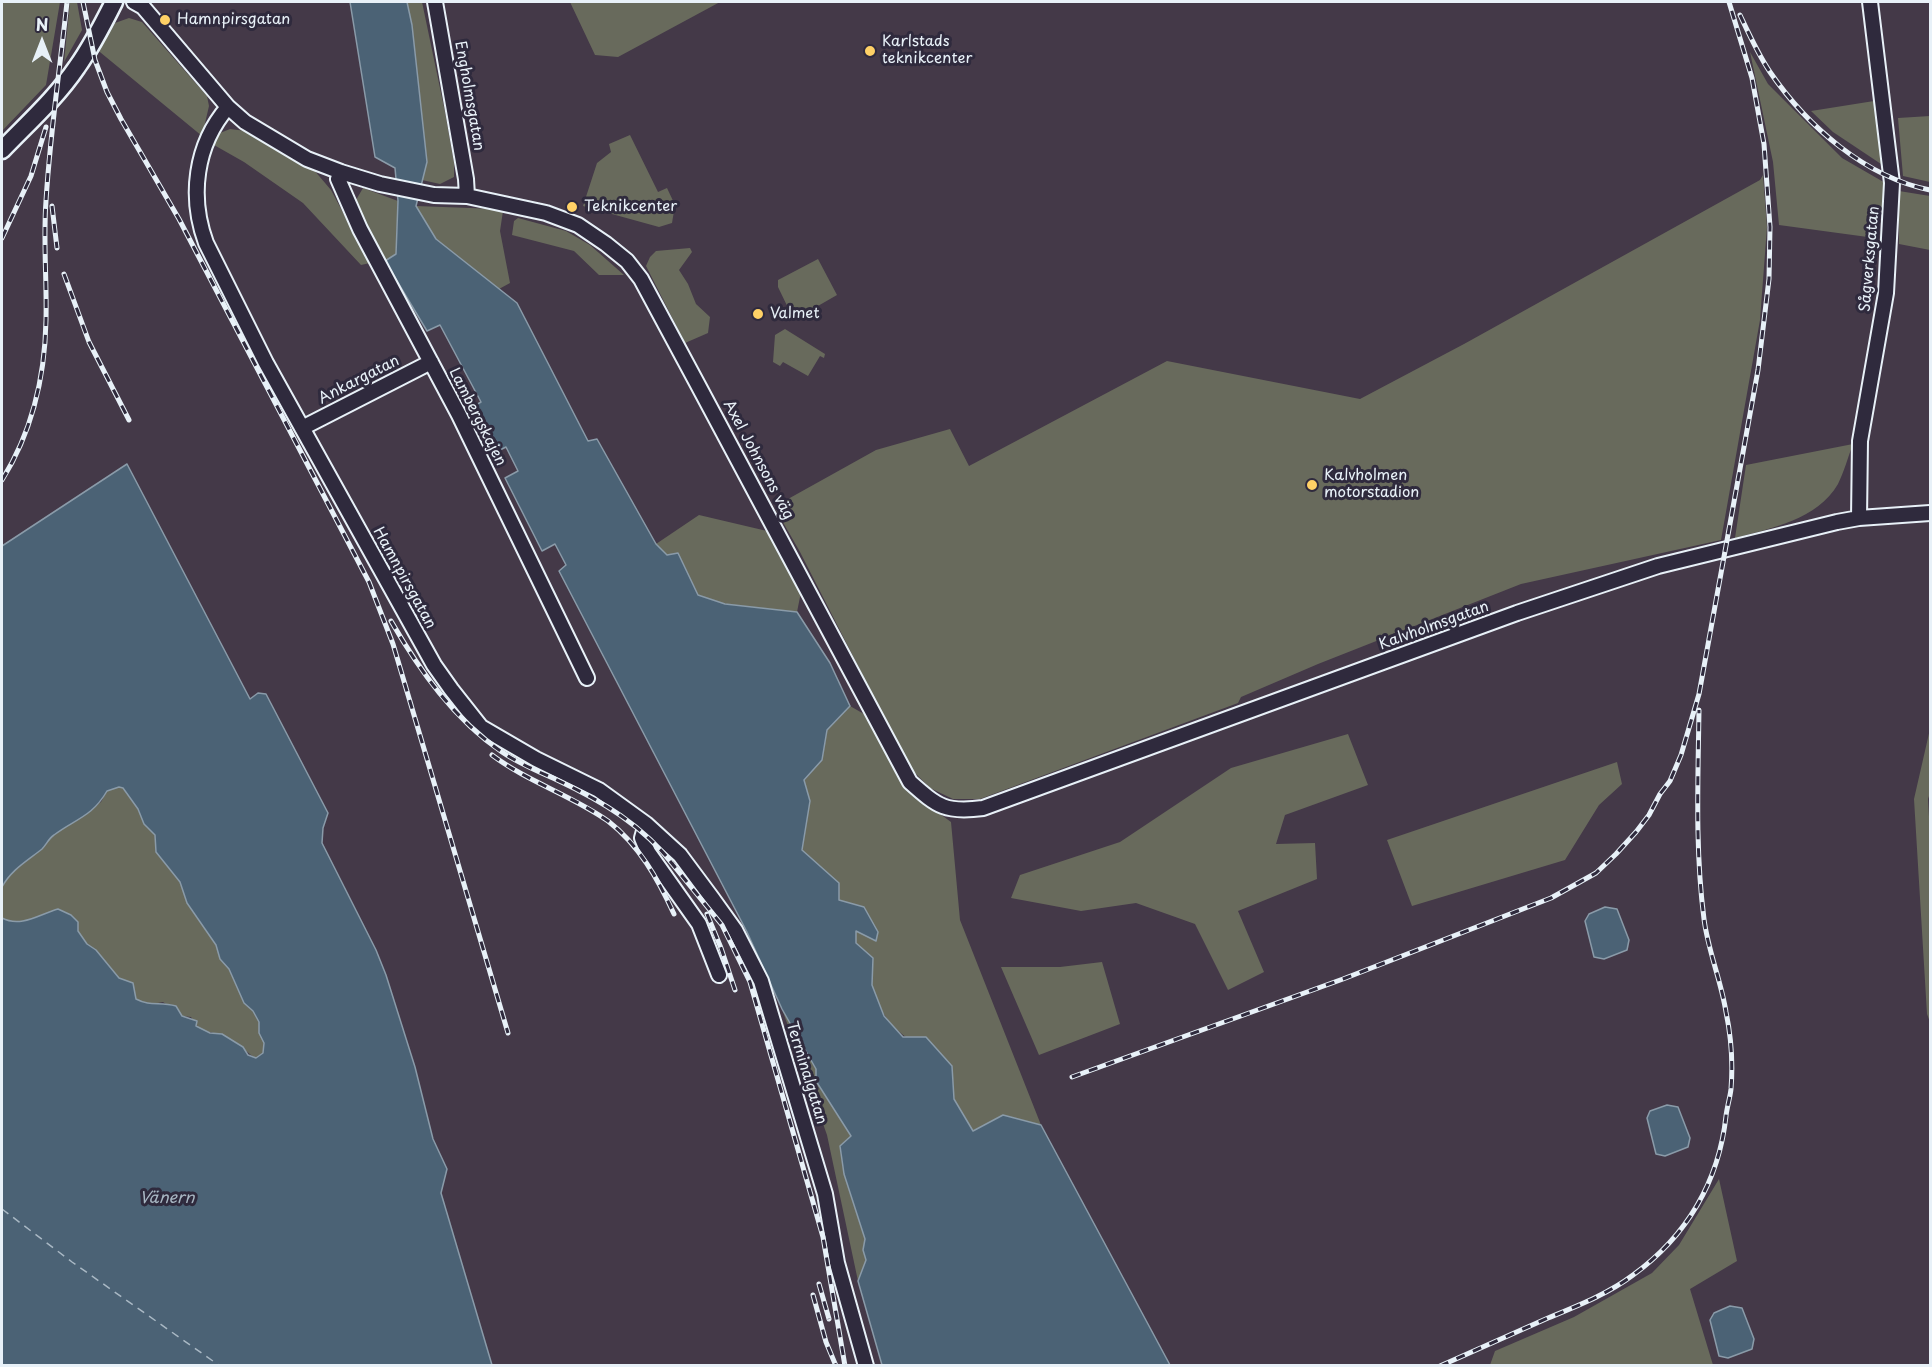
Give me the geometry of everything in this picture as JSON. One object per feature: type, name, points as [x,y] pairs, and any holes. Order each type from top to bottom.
[{"type":"main road","points":[[2,141],[52,89],[75,59],[90,35],[103,2]]},
{"type":"main road","points":[[2,150],[52,99],[76,69],[92,45],[114,2]]},
{"type":"street","name":"Axel Johnsons väg","points":[[134,2],[142,7],[228,107],[245,122],[307,159],[375,183],[434,195],[466,196],[546,213],[578,225],[627,261],[641,279],[770,516],[910,782],[933,803],[960,811]]},
{"type":"street","name":"Engholmsgatan","points":[[435,2],[466,176],[466,196]]},
{"type":"street","name":"Sågverksgatan","points":[[1859,518],[1860,441],[1886,292],[1892,183],[1870,2]]},
{"type":"street","name":"Hamnpirsgatan","points":[[228,107],[213,127],[204,146],[197,185],[198,222],[206,243],[266,363],[434,665],[481,727],[536,759],[599,790],[646,824]]},
{"type":"street","name":"Lambergskajen","points":[[341,172],[339,180],[360,229],[431,362],[587,678]]},
{"type":"street","name":"Ankargatan","points":[[302,428],[431,362]]},
{"type":"street","name":"Kalvholmsgatan","points":[[960,811],[984,808],[1506,617],[1658,566],[1790,532],[1859,518],[1930,513]]},
{"type":"street","points":[[646,824],[642,838],[648,852],[699,924],[719,975]]},
{"type":"street","name":"Terminalgatan","points":[[646,824],[680,855],[712,898],[735,930],[761,981],[825,1194],[837,1263],[866,1365]]},
{"type":"green space","points":[[2,2],[60,2],[46,85],[2,131]]},
{"type":"green space","points":[[70,2],[77,2],[82,30],[64,62]]},
{"type":"green space","points":[[407,2],[422,2],[445,112],[454,163],[454,177],[440,184],[422,180],[427,162],[412,25]]},
{"type":"green space","points":[[570,2],[720,2],[618,57],[595,55]]},
{"type":"green space","points":[[129,18],[142,22],[207,96],[209,106],[202,136],[95,48],[115,23]]},
{"type":"green space","points":[[1750,52],[1768,84],[1842,158],[1887,184],[1875,238],[1779,225],[1773,162]]},
{"type":"green space","points":[[1874,101],[1884,166],[1833,132],[1811,111]]},
{"type":"green space","points":[[1930,116],[1930,182],[1903,176],[1898,118]]},
{"type":"green space","points":[[230,129],[246,131],[314,170],[331,190],[370,263],[361,265],[303,203],[244,162],[214,145],[220,133]]},
{"type":"green space","points":[[630,135],[658,192],[667,188],[675,205],[672,223],[659,227],[583,206],[597,163],[611,152],[609,144]]},
{"type":"green space","name":"Kalvholmen motorstadion","points":[[1763,175],[1767,227],[1760,320],[1721,540],[1521,584],[1318,664],[1241,697],[1238,703],[980,799],[953,799],[930,788],[910,768],[800,552],[776,510],[788,499],[876,450],[950,429],[969,466],[1167,361],[1360,399],[1760,180]]},
{"type":"green space","points":[[363,188],[398,201],[396,254],[385,261],[356,200]]},
{"type":"green space","points":[[1899,191],[1930,196],[1930,250],[1899,244]]},
{"type":"green space","points":[[416,206],[503,211],[500,231],[510,283],[499,289],[436,239]]},
{"type":"green space","points":[[518,218],[566,231],[590,245],[624,275],[599,275],[574,251],[512,235],[514,221]]},
{"type":"green space","points":[[690,248],[692,252],[679,270],[696,304],[710,317],[708,333],[685,343],[646,266],[656,251]]},
{"type":"green space","points":[[818,259],[837,295],[797,318],[792,316],[778,287],[778,280]]},
{"type":"green space","points":[[785,329],[825,354],[824,358],[820,356],[808,376],[783,362],[780,366],[773,362],[775,335]]},
{"type":"green space","points":[[1853,444],[1838,484],[1818,506],[1792,521],[1735,538],[1746,465]]},
{"type":"green space","points":[[699,515],[767,531],[801,592],[797,612],[725,604],[698,595],[678,554],[667,555],[656,544]]},
{"type":"green space","points":[[850,706],[864,714],[895,771],[917,797],[951,822],[960,920],[1041,1125],[1003,1115],[973,1132],[954,1099],[952,1065],[914,1043],[892,1025],[877,1001],[871,983],[873,958],[856,943],[856,931],[875,940],[878,932],[838,900],[802,850],[810,801],[804,781],[822,760],[827,730]]},
{"type":"green space","points":[[1930,729],[1930,793],[1928,799],[1930,1022],[1927,1014],[1914,799]]},
{"type":"green space","points":[[1348,734],[1368,785],[1285,815],[1276,844],[1315,843],[1317,879],[1238,911],[1264,972],[1228,990],[1195,924],[1136,903],[1081,911],[1011,898],[1020,875],[1120,842],[1231,768]]},
{"type":"green space","points":[[1617,762],[1622,784],[1599,805],[1565,860],[1412,906],[1387,840]]},
{"type":"green space","points":[[123,788],[138,809],[144,824],[155,835],[156,852],[180,882],[187,903],[216,945],[220,959],[229,969],[244,1003],[253,1011],[259,1022],[259,1033],[264,1043],[263,1053],[256,1058],[227,1037],[202,1030],[191,1017],[182,1016],[163,1002],[147,1005],[136,999],[78,931],[49,912],[20,921],[2,918],[2,887],[7,877],[43,848],[52,835],[101,802],[107,791]]},
{"type":"green space","points":[[1102,962],[1120,1024],[1039,1055],[1001,967],[1060,967]]},
{"type":"green space","points":[[782,1009],[816,1069],[816,1081],[851,1136],[840,1146],[844,1174],[865,1239],[863,1250],[866,1260],[858,1281],[827,1135]]},
{"type":"green space","points":[[1719,1179],[1737,1261],[1690,1289],[1713,1365],[1490,1365],[1495,1351],[1574,1317],[1652,1273],[1679,1245]]},
{"type":"water","points":[[350,2],[407,2],[412,25],[427,162],[416,206],[436,239],[517,303],[588,441],[597,439],[656,544],[667,555],[678,553],[698,595],[725,604],[797,612],[830,663],[850,706],[827,730],[822,760],[804,780],[810,801],[802,850],[839,883],[839,900],[864,907],[878,932],[876,941],[856,931],[856,943],[873,958],[872,985],[884,1016],[903,1037],[926,1037],[952,1066],[954,1099],[973,1131],[1003,1115],[1041,1125],[1170,1365],[882,1365],[858,1281],[866,1260],[863,1250],[865,1239],[844,1174],[840,1146],[851,1136],[816,1081],[816,1069],[782,1009],[747,932],[559,571],[566,565],[555,544],[542,551],[505,478],[518,471],[506,447],[492,454],[468,410],[481,402],[440,325],[427,331],[385,261],[396,254],[398,201],[395,168],[375,157]]},
{"type":"water","name":"Vänern","points":[[127,464],[250,699],[258,693],[266,694],[328,813],[323,828],[322,843],[376,950],[386,975],[415,1067],[433,1139],[447,1169],[441,1193],[492,1365],[2,1365],[2,918],[16,922],[23,921],[58,909],[71,915],[78,922],[78,931],[87,944],[96,950],[119,978],[133,983],[136,999],[146,1003],[176,1006],[182,1016],[197,1021],[196,1026],[210,1033],[222,1034],[243,1047],[248,1055],[256,1058],[263,1053],[264,1043],[259,1033],[259,1022],[253,1011],[244,1003],[229,969],[220,959],[216,945],[187,903],[180,882],[156,852],[155,835],[144,824],[138,809],[123,788],[107,791],[95,807],[83,817],[52,836],[42,849],[15,871],[2,887],[2,546]]},
{"type":"water","points":[[1605,907],[1617,909],[1629,940],[1627,950],[1604,959],[1594,957],[1585,921],[1589,914]]},
{"type":"water","points":[[1667,1105],[1678,1107],[1690,1138],[1688,1147],[1665,1156],[1656,1154],[1647,1118],[1650,1111]]},
{"type":"water","points":[[1730,1306],[1742,1308],[1754,1339],[1752,1349],[1728,1358],[1719,1356],[1710,1320],[1714,1313]]},
{"type":"ferry route","points":[[2,1209],[72,1262],[220,1366]]},
{"type":"railway","points":[[2,480],[29,423],[43,362],[46,320],[46,201],[67,2]]},
{"type":"railway","points":[[83,2],[95,60],[107,92],[179,219],[369,582],[393,644],[508,1033]]},
{"type":"railway","points":[[1072,1077],[1343,979],[1551,898],[1596,873],[1616,854],[1649,815],[1670,781],[1681,755],[1699,694],[1758,370],[1769,279],[1770,227],[1764,144],[1752,78],[1729,2]]},
{"type":"railway","points":[[1740,15],[1770,72],[1801,111],[1820,130],[1861,161],[1883,174],[1930,190]]},
{"type":"railway","points":[[2,238],[31,176],[46,127]]},
{"type":"railway","points":[[52,206],[57,248]]},
{"type":"railway","points":[[64,274],[89,342],[129,420]]},
{"type":"railway","points":[[391,621],[426,676],[468,725],[514,760],[605,805],[635,826],[663,852],[675,867]]},
{"type":"railway","points":[[1440,1366],[1592,1299],[1623,1282],[1652,1260],[1669,1243],[1684,1225],[1708,1185],[1722,1140],[1731,1089],[1732,1060],[1728,1021],[1706,931],[1701,893],[1698,815],[1699,710]]},
{"type":"railway","points":[[492,755],[520,773],[594,812],[619,830],[647,863],[674,914]]},
{"type":"railway","points":[[670,861],[722,925],[750,982],[823,1237],[845,1366]]},
{"type":"railway","points":[[707,914],[735,990]]},
{"type":"railway","points":[[819,1284],[829,1319]]},
{"type":"railway","points":[[813,1295],[826,1342],[836,1366]]},
{"type":"place","name":"Hamnpirsgatan","points":[[165,20]]},
{"type":"place","name":"Karlstads teknikcenter","points":[[870,51]]},
{"type":"place","name":"Teknikcenter","points":[[572,207]]},
{"type":"place","name":"Valmet","points":[[758,314]]},
{"type":"place","name":"Kalvholmen motorstadion","points":[[1312,485]]}]
